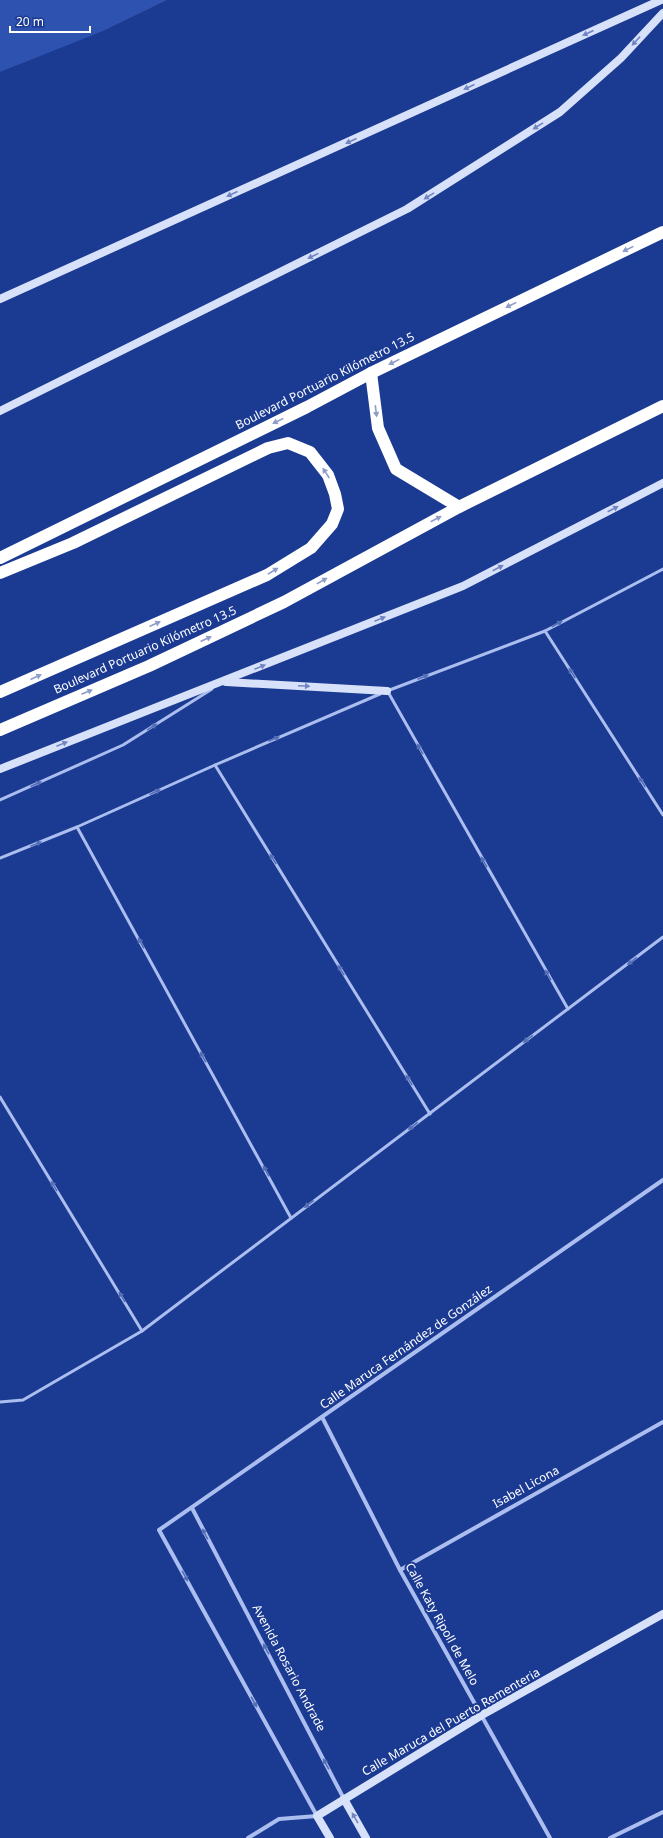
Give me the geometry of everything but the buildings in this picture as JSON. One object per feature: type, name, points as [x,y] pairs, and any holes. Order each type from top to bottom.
[{"type":"highway","name":"Boulevard Portuario Kilómetro 13.5","points":[[0,558],[307,407],[371,373],[663,232]]},
{"type":"highway","points":[[371,373],[378,428],[396,469],[459,506]]},
{"type":"highway","name":"Boulevard Portuario Kilómetro 13.5","points":[[0,730],[149,666],[284,602],[459,506],[663,406]]},
{"type":"highway","points":[[0,573],[73,543],[268,448],[288,443],[310,452],[328,475],[335,494],[338,509],[332,524],[311,548],[266,575],[0,692]]},
{"type":"street","points":[[0,300],[661,0]]},
{"type":"street","points":[[0,411],[407,209],[560,112],[621,58],[663,13]]},
{"type":"street","points":[[0,769],[224,682],[463,586],[663,483]]},
{"type":"street","points":[[224,682],[387,690]]},
{"type":"street","name":"Calle Maruca Fernández de González","points":[[317,1816],[159,1530],[663,1180]]},
{"type":"street","name":"Calle Katy Ripoll de Melo","points":[[322,1417],[400,1570],[550,1838]]},
{"type":"street","name":"Isabel Licona","points":[[400,1570],[663,1422]]},
{"type":"street","name":"Avenida Rosario Andrade","points":[[192,1508],[344,1799],[366,1838]]},
{"type":"street","name":"Calle Maruca del Puerto Rementeria","points":[[248,1838],[279,1819],[317,1816],[482,1715],[663,1614]]},
{"type":"street","points":[[610,1838],[663,1812]]},
{"type":"street","points":[[317,1816],[330,1838]]},
{"type":"lane","points":[[0,858],[78,827],[387,690],[545,631],[663,569]]},
{"type":"lane","points":[[545,631],[663,815]]},
{"type":"lane","points":[[0,800],[122,745],[224,682]]},
{"type":"lane","points":[[387,690],[568,1009]]},
{"type":"lane","points":[[215,765],[430,1114]]},
{"type":"lane","points":[[78,827],[291,1218]]},
{"type":"lane","points":[[0,1402],[23,1400],[142,1331],[663,937]]},
{"type":"lane","points":[[0,1097],[142,1331]]},
{"type":"shaded area","points":[[0,0],[167,0],[103,31],[0,72]]}]
